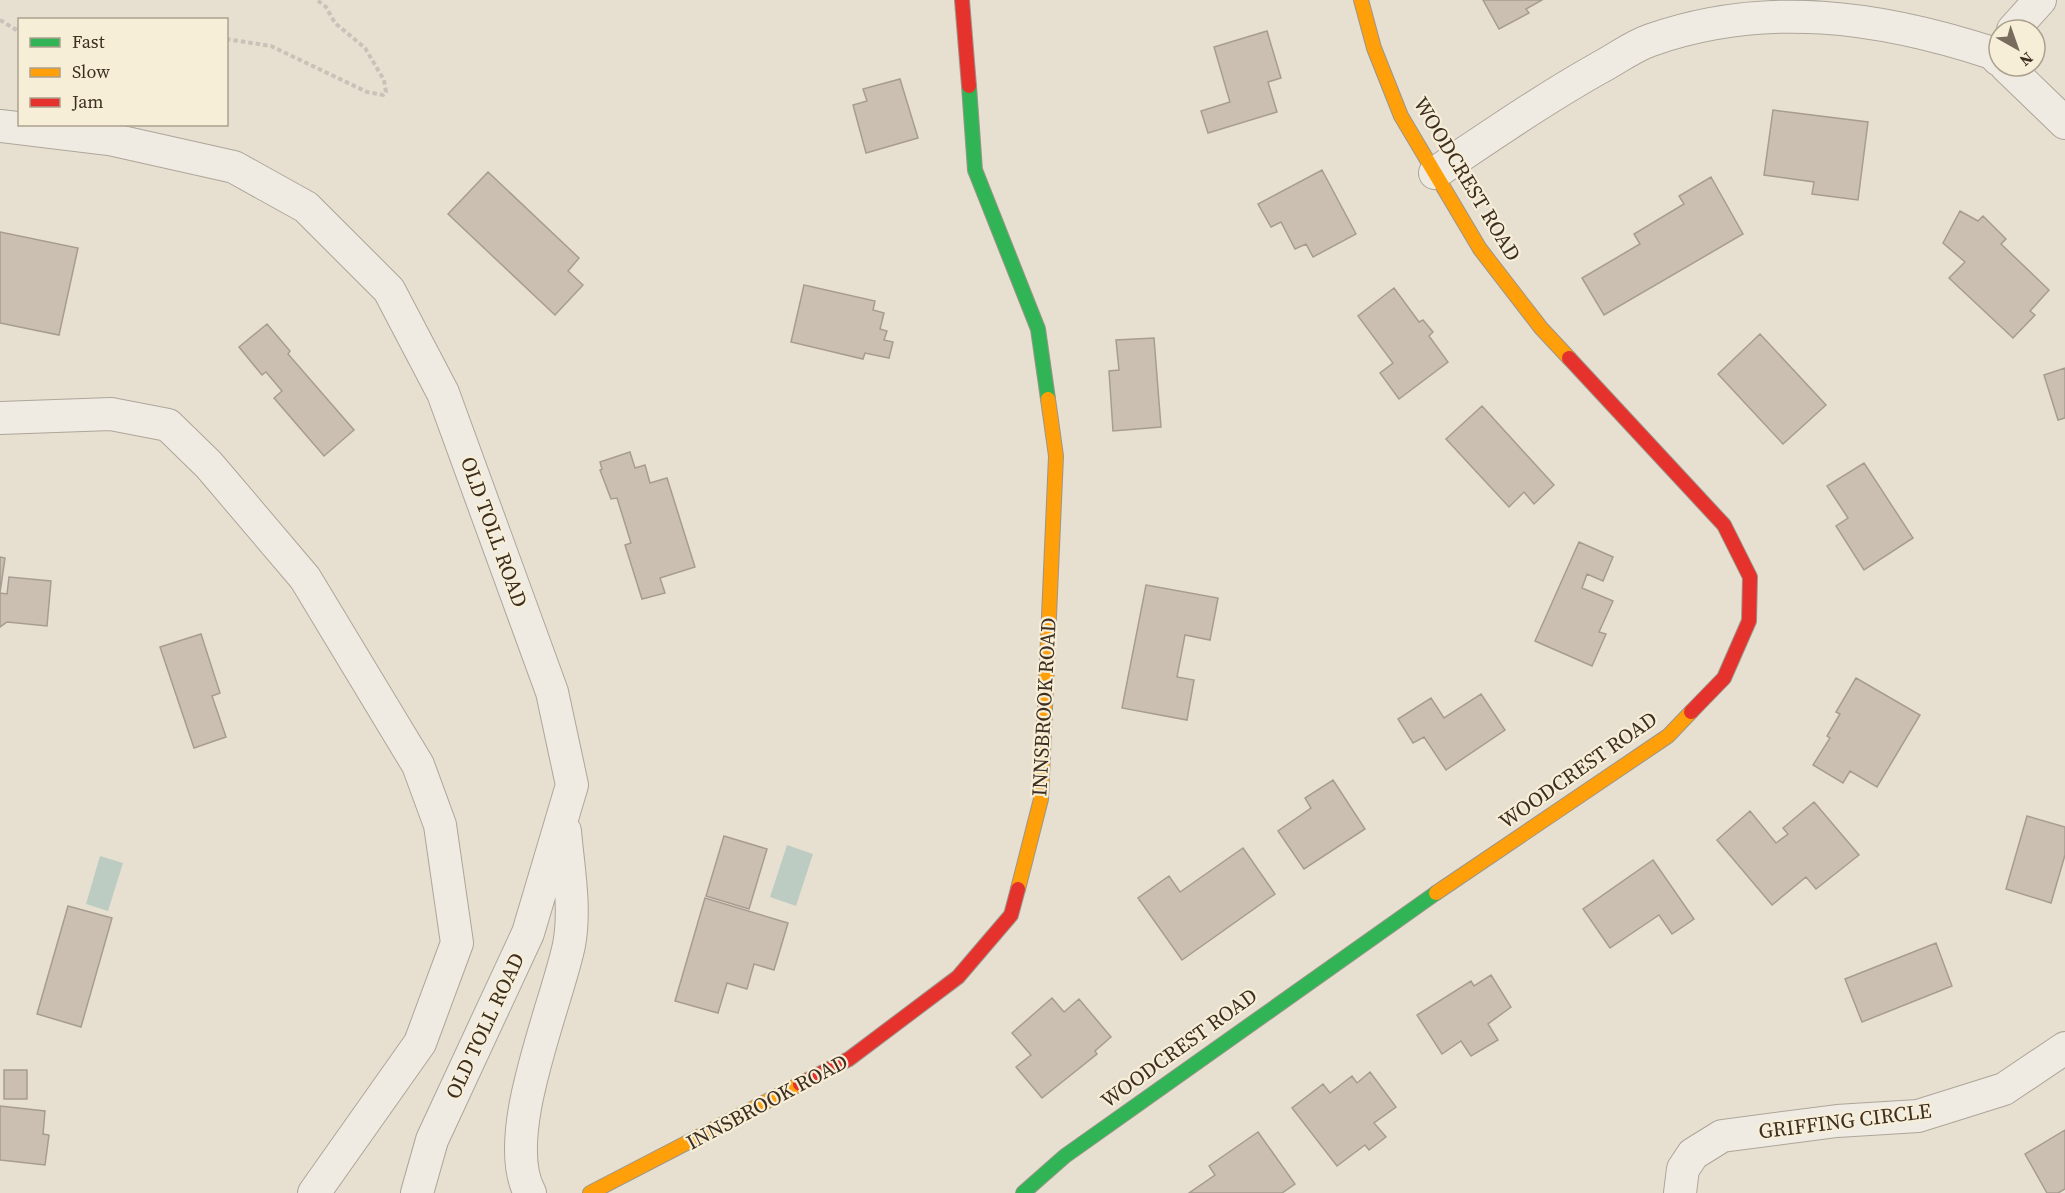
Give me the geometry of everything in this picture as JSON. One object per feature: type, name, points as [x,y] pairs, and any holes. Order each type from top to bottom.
[{"type":"street","name":"INNSBROOK ROAD","points":[[590,1193],[849,1059],[958,976],[1011,915],[1041,799],[1056,456],[1038,329],[975,170],[962,0]]},
{"type":"street","name":"WOODCREST ROAD","points":[[1023,1193],[1065,1156],[1372,936],[1668,736],[1724,678],[1749,621],[1750,577],[1724,525],[1541,328],[1480,249],[1401,116],[1374,48],[1361,0]]},
{"type":"street","points":[[2024,18],[2040,0]]},
{"type":"street","points":[[1435,173],[1551,95],[1649,40],[1715,20],[1786,14],[1864,19],[1933,33],[1987,52]]},
{"type":"street","points":[[2021,78],[2065,123]]},
{"type":"street","name":"OLD TOLL ROAD","points":[[0,126],[109,139],[234,167],[306,207],[389,290],[443,393],[552,692],[572,785],[528,933],[432,1140],[417,1193]]},
{"type":"street","points":[[0,418],[111,414],[168,425],[209,465],[304,578],[418,765],[440,825],[457,943],[420,1043],[314,1193]]},
{"type":"street","points":[[530,1193],[524,1182],[520,1153],[528,1092],[569,943],[571,906],[564,812]]},
{"type":"street","name":"GRIFFING CIRCLE","points":[[1680,1193],[1683,1169],[1693,1154],[1722,1136],[1836,1121],[1918,1116],[2004,1089],[2065,1048]]},
{"type":"path","points":[[228,39],[272,46],[367,92],[383,95],[386,92],[384,80],[365,48],[335,23],[326,7],[317,0]]},
{"type":"path","points":[[0,20],[18,31]]},
{"type":"shaded area","points":[[787,845],[813,854],[796,906],[770,897]]},
{"type":"shaded area","points":[[100,856],[123,863],[108,911],[86,904]]},
{"type":"building","points":[[1483,0],[1542,0],[1526,9],[1529,13],[1499,29]]},
{"type":"building","points":[[1267,31],[1281,78],[1268,82],[1277,112],[1208,133],[1201,111],[1230,102],[1214,47]]},
{"type":"building","points":[[900,79],[918,138],[866,153],[853,105],[867,101],[863,89]]},
{"type":"building","points":[[1773,110],[1868,122],[1858,200],[1812,194],[1814,182],[1764,175]]},
{"type":"building","points":[[1322,170],[1356,234],[1313,257],[1306,244],[1295,249],[1281,222],[1271,227],[1258,204]]},
{"type":"building","points":[[488,172],[579,258],[568,271],[583,285],[555,315],[448,214]]},
{"type":"building","points":[[1711,177],[1743,234],[1604,315],[1582,278],[1640,244],[1634,234],[1684,204],[1679,196]]},
{"type":"building","points":[[1960,211],[1978,221],[1983,216],[2006,239],[2001,244],[2049,290],[2030,311],[2035,315],[2013,338],[1949,278],[1965,262],[1943,243]]},
{"type":"building","points":[[0,232],[78,248],[59,335],[0,323]]},
{"type":"building","points":[[804,285],[875,301],[873,310],[884,313],[880,329],[887,331],[884,340],[893,342],[889,358],[865,353],[863,359],[791,342]]},
{"type":"building","points":[[1394,288],[1419,322],[1423,320],[1433,332],[1429,336],[1448,362],[1399,399],[1380,373],[1393,363],[1358,316]]},
{"type":"building","points":[[267,324],[290,351],[288,354],[354,430],[324,456],[274,398],[282,391],[266,372],[262,375],[239,347]]},
{"type":"building","points":[[1760,334],[1826,405],[1783,444],[1718,374]]},
{"type":"building","points":[[1154,338],[1161,427],[1113,431],[1109,371],[1119,370],[1116,340]]},
{"type":"building","points":[[2065,368],[2065,418],[2058,420],[2044,375]]},
{"type":"building","points":[[1482,406],[1554,485],[1534,504],[1524,492],[1509,507],[1446,439]]},
{"type":"building","points":[[630,452],[635,468],[645,465],[650,483],[667,478],[695,567],[660,578],[665,593],[642,599],[625,545],[631,543],[617,498],[611,499],[600,470],[602,469],[600,462]]},
{"type":"building","points":[[1864,463],[1913,538],[1864,570],[1836,526],[1848,518],[1827,486]]},
{"type":"building","points":[[1579,542],[1613,557],[1603,581],[1587,574],[1582,588],[1613,601],[1599,632],[1606,634],[1592,666],[1535,641]]},
{"type":"building","points":[[0,557],[5,558],[0,593]]},
{"type":"building","points":[[9,577],[51,581],[47,626],[7,622],[0,627],[0,593],[7,594]]},
{"type":"building","points":[[1146,585],[1218,598],[1210,640],[1185,635],[1177,677],[1194,680],[1187,720],[1122,708]]},
{"type":"building","points":[[201,634],[220,693],[212,696],[226,737],[194,748],[160,647]]},
{"type":"building","points":[[1856,678],[1920,715],[1877,787],[1850,771],[1843,783],[1813,765],[1830,738],[1827,736],[1840,714],[1836,712]]},
{"type":"building","points":[[1481,694],[1505,730],[1446,770],[1424,737],[1413,743],[1398,719],[1431,698],[1444,718]]},
{"type":"building","points":[[1333,780],[1365,829],[1304,869],[1278,831],[1311,808],[1305,798]]},
{"type":"building","points":[[1814,802],[1859,855],[1816,889],[1806,877],[1772,905],[1717,840],[1750,811],[1776,843],[1788,834],[1783,828]]},
{"type":"building","points":[[2027,816],[2065,827],[2065,855],[2051,903],[2006,889]]},
{"type":"building","points":[[724,836],[767,849],[749,909],[706,896]]},
{"type":"building","points":[[1243,848],[1275,894],[1182,960],[1138,898],[1169,876],[1180,892]]},
{"type":"building","points":[[1653,860],[1694,919],[1672,934],[1659,915],[1610,948],[1583,909]]},
{"type":"building","points":[[705,898],[788,923],[774,970],[754,964],[747,989],[727,983],[718,1013],[675,1001]]},
{"type":"building","points":[[68,906],[112,918],[81,1027],[37,1014]]},
{"type":"building","points":[[1936,943],[1952,986],[1862,1022],[1845,979]]},
{"type":"building","points":[[1491,975],[1511,1007],[1488,1024],[1498,1040],[1471,1056],[1461,1041],[1442,1054],[1417,1015],[1471,981],[1474,986]]},
{"type":"building","points":[[1052,998],[1064,1012],[1079,999],[1111,1037],[1095,1051],[1097,1054],[1042,1098],[1016,1067],[1031,1055],[1012,1033]]},
{"type":"building","points":[[4,1070],[27,1070],[27,1099],[4,1099]]},
{"type":"building","points":[[1370,1072],[1396,1107],[1374,1123],[1386,1137],[1369,1150],[1365,1145],[1337,1166],[1292,1108],[1323,1084],[1330,1093],[1352,1076],[1357,1083]]},
{"type":"building","points":[[0,1106],[45,1111],[43,1134],[49,1135],[45,1165],[0,1160]]},
{"type":"building","points":[[2065,1130],[2065,1189],[2058,1193],[2047,1193],[2025,1154]]},
{"type":"building","points":[[1258,1132],[1295,1184],[1282,1193],[1189,1193],[1215,1175],[1209,1166]]},
{"type":"traffic: fast","points":[[969,86],[975,170],[1038,329],[1048,399]]},
{"type":"traffic: fast","points":[[1023,1193],[1065,1156],[1436,893]]},
{"type":"traffic: slow","points":[[1361,0],[1374,48],[1401,116],[1480,249],[1541,328],[1569,358]]},
{"type":"traffic: slow","points":[[1018,889],[1041,799],[1056,456],[1048,399]]},
{"type":"traffic: slow","points":[[1436,893],[1668,736],[1691,712]]},
{"type":"traffic: slow","points":[[590,1193],[800,1084]]},
{"type":"traffic: jam","points":[[962,0],[969,86]]},
{"type":"traffic: jam","points":[[1569,358],[1724,525],[1750,577],[1749,621],[1724,678],[1691,712]]},
{"type":"traffic: jam","points":[[800,1084],[849,1059],[958,977],[1011,915],[1018,889]]}]
